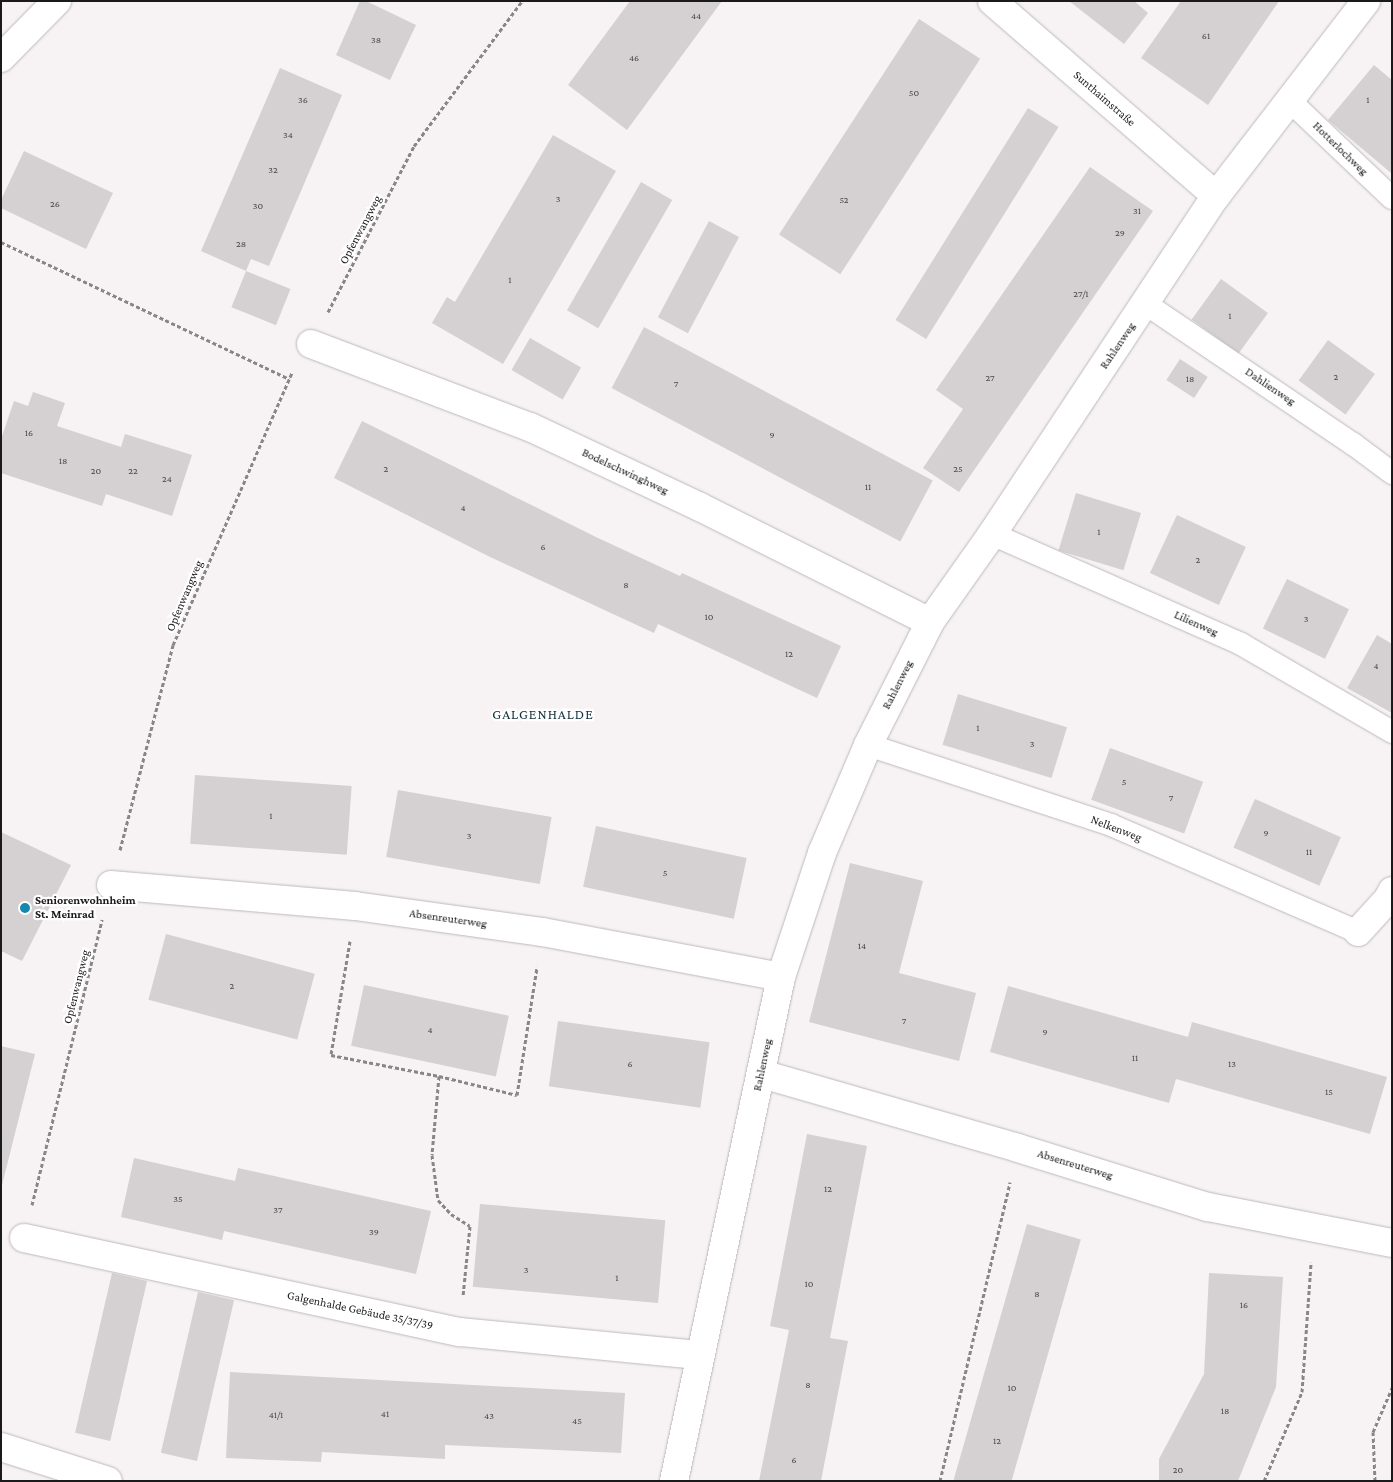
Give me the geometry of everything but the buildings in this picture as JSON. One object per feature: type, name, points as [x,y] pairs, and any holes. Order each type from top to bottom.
[{"type":"street","points":[[1,58],[57,1]]},
{"type":"street","name":"Sunthaimstraße","points":[[992,1],[1216,196]]},
{"type":"street","name":"Rahlenweg","points":[[674,1481],[762,1074],[781,977],[822,853],[868,745],[930,622],[992,534],[1216,196],[1366,1]]},
{"type":"street","name":"Bodelschwinghweg","points":[[311,344],[530,427],[700,507],[930,622]]},
{"type":"street","name":"Absenreuterweg","points":[[111,885],[355,906],[543,932],[781,977]]},
{"type":"street","points":[[1358,932],[1391,897]]},
{"type":"street","name":"Absenreuterweg","points":[[762,1074],[1018,1148],[1208,1207],[1392,1243]]},
{"type":"street","name":"Galgenhalde Gebäude 35/37/39","points":[[24,1238],[460,1332],[700,1355]]},
{"type":"street","points":[[1,1448],[108,1481]]},
{"type":"lane","name":"Hotterlochweg","points":[[1289,100],[1392,198]]},
{"type":"lane","name":"Dahlienweg","points":[[1146,304],[1392,473]]},
{"type":"lane","name":"Lilienweg","points":[[992,534],[1241,644],[1392,732]]},
{"type":"lane","name":"Nelkenweg","points":[[868,745],[1111,825],[1358,932]]},
{"type":"path","name":"Opfenwangweg","points":[[24,1238],[111,885],[173,645],[289,379],[311,344],[414,146],[522,1]]},
{"type":"path","points":[[1,242],[289,379]]},
{"type":"path","points":[[355,906],[331,1055],[439,1076],[517,1095],[543,932]]},
{"type":"path","points":[[439,1076],[432,1156],[438,1200],[450,1214],[470,1226],[460,1332]]},
{"type":"path","points":[[940,1481],[1018,1148]]},
{"type":"path","points":[[1264,1481],[1302,1392],[1314,1228]]},
{"type":"path","points":[[1374,1481],[1373,1432],[1392,1388]]},
{"type":"place","name":"Seniorenwohnheim St. Meinrad","points":[[25,908]]},
{"type":"district","name":"GALGENHALDE","points":[[543,714]]}]
